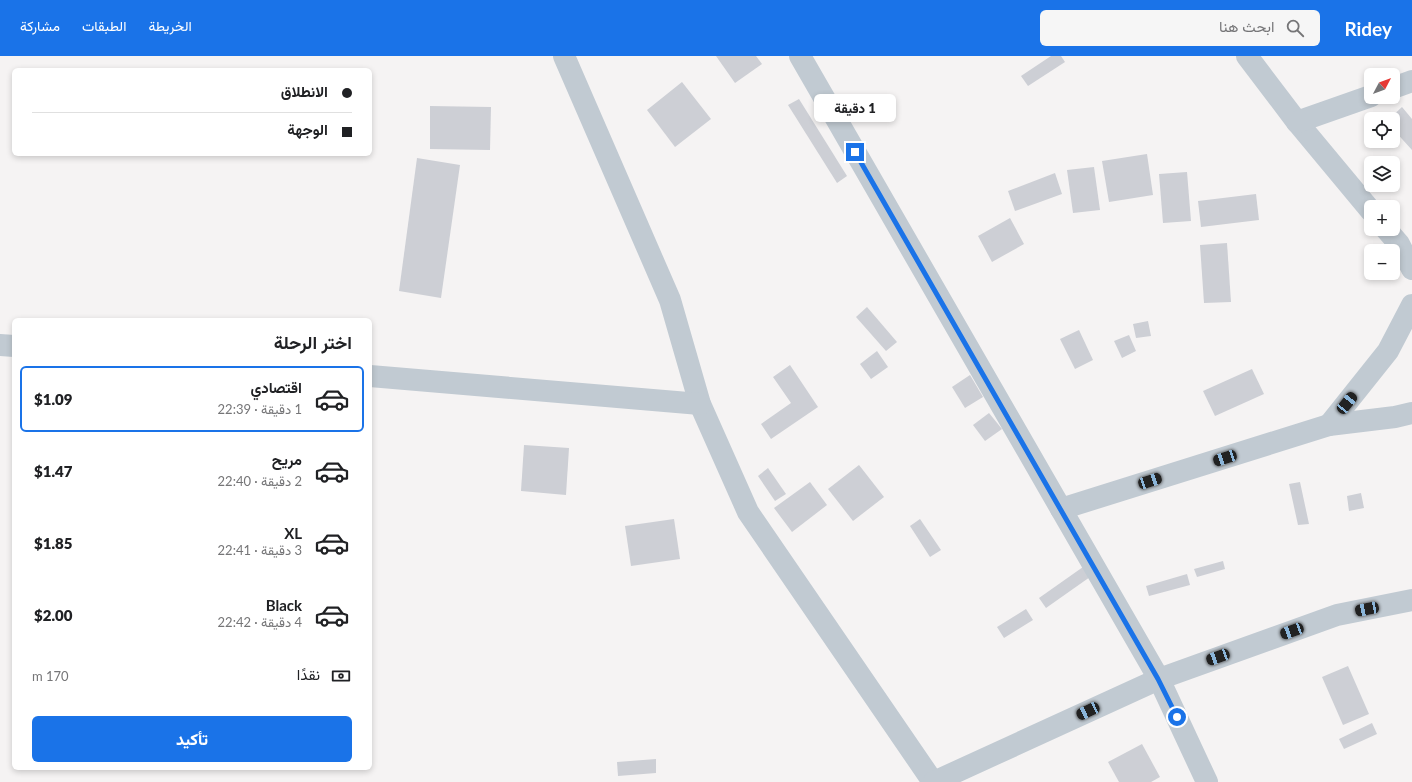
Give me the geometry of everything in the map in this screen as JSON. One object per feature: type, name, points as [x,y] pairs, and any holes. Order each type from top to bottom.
[{"type":"street","points":[[564,56],[670,300],[700,404],[748,512],[933,782],[1158,679],[1337,615],[1412,600]]},
{"type":"street","points":[[800,56],[1158,679],[1207,782]]},
{"type":"street","points":[[1247,56],[1297,122],[1364,203]]},
{"type":"street","points":[[1400,85],[1412,81]]},
{"type":"street","points":[[1297,122],[1364,98]]},
{"type":"street","points":[[1392,236],[1399,244],[1412,269]]},
{"type":"street","points":[[1328,425],[1388,351],[1412,304]]},
{"type":"street","points":[[0,345],[12,346]]},
{"type":"street","points":[[372,376],[700,404]]},
{"type":"street","points":[[1061,510],[1328,425],[1395,417],[1412,413]]},
{"type":"building","points":[[716,56],[756,56],[762,64],[735,83]]},
{"type":"building","points":[[1051,56],[1061,56],[1065,62],[1028,86],[1021,76]]},
{"type":"building","points":[[682,82],[711,119],[675,147],[647,110]]},
{"type":"building","points":[[799,99],[847,176],[837,183],[788,105]]},
{"type":"building","points":[[430,106],[491,107],[490,150],[430,149]]},
{"type":"building","points":[[1402,107],[1412,119],[1412,150],[1400,137],[1400,112],[1397,112]]},
{"type":"building","points":[[1147,154],[1153,195],[1109,202],[1102,161]]},
{"type":"building","points":[[417,158],[460,165],[441,298],[399,291]]},
{"type":"building","points":[[1094,167],[1100,210],[1073,213],[1067,170]]},
{"type":"building","points":[[1187,172],[1191,221],[1163,223],[1159,174]]},
{"type":"building","points":[[1055,173],[1062,194],[1015,211],[1008,191]]},
{"type":"building","points":[[1256,194],[1259,220],[1201,227],[1198,201]]},
{"type":"building","points":[[1010,218],[1024,244],[992,262],[978,236]]},
{"type":"building","points":[[1227,243],[1231,302],[1204,303],[1200,245]]},
{"type":"building","points":[[867,307],[897,342],[886,351],[856,317]]},
{"type":"building","points":[[1148,321],[1151,336],[1136,338],[1133,324]]},
{"type":"building","points":[[1079,330],[1093,360],[1075,369],[1060,339]]},
{"type":"building","points":[[1129,335],[1136,351],[1122,358],[1114,341]]},
{"type":"building","points":[[877,351],[888,367],[871,379],[860,364]]},
{"type":"building","points":[[790,365],[818,407],[771,439],[761,424],[791,403],[773,377]]},
{"type":"building","points":[[1252,369],[1264,394],[1215,416],[1203,391]]},
{"type":"building","points":[[970,375],[983,397],[965,408],[952,387]]},
{"type":"building","points":[[989,413],[1002,429],[985,441],[973,425]]},
{"type":"building","points":[[524,445],[569,448],[566,495],[521,491]]},
{"type":"building","points":[[859,465],[884,497],[853,521],[828,489]]},
{"type":"building","points":[[768,468],[786,494],[775,501],[758,476]]},
{"type":"building","points":[[810,482],[827,505],[792,532],[774,508]]},
{"type":"building","points":[[1300,482],[1309,524],[1298,525],[1289,484]]},
{"type":"building","points":[[1361,493],[1364,508],[1349,511],[1347,496]]},
{"type":"building","points":[[674,519],[680,559],[631,566],[625,526]]},
{"type":"building","points":[[920,519],[941,550],[930,557],[910,526]]},
{"type":"building","points":[[1223,561],[1225,569],[1197,577],[1194,569]]},
{"type":"building","points":[[1083,567],[1090,577],[1046,608],[1039,598]]},
{"type":"building","points":[[1187,574],[1190,585],[1149,596],[1146,586]]},
{"type":"building","points":[[1026,609],[1033,620],[1004,638],[997,627]]},
{"type":"building","points":[[1348,666],[1369,714],[1343,725],[1322,677]]},
{"type":"building","points":[[1372,723],[1377,734],[1344,749],[1339,739]]},
{"type":"building","points":[[1142,744],[1160,777],[1151,782],[1119,782],[1108,762]]},
{"type":"building","points":[[656,759],[656,773],[618,776],[617,762]]},
{"type":"route","points":[[855,152],[1158,679],[1177,717]]}]
